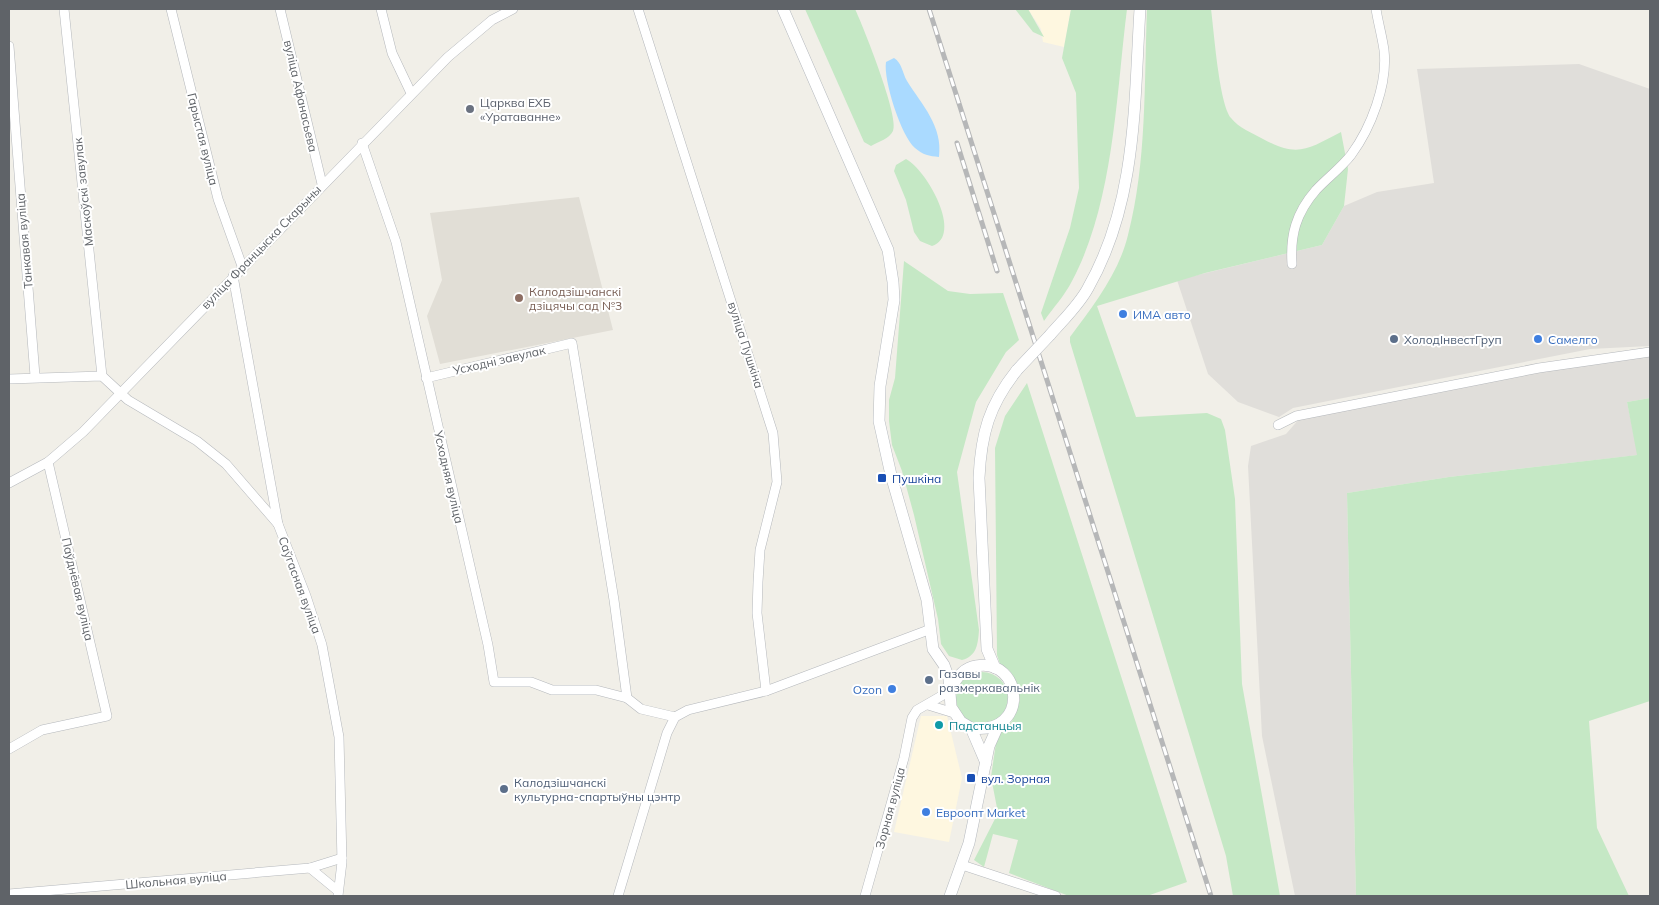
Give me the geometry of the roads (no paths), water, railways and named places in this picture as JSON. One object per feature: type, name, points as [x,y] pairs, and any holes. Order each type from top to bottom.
[{"type":"main road","points":[[784,9],[888,250],[894,300],[880,386],[880,421],[884,444],[927,600],[933,649],[944,664],[951,690],[950,700],[954,713],[961,722],[971,728],[984,730],[998,726]]},
{"type":"main road","points":[[950,896],[962,865],[976,814],[993,735],[998,726],[1010,714],[1014,696],[1009,679],[995,668],[987,649],[979,478],[980,452],[994,404],[1016,370],[1050,335],[1088,289],[1116,227],[1126,188],[1140,9]]},
{"type":"main road","points":[[951,690],[960,674],[982,660],[987,649]]},
{"type":"main road","points":[[944,664],[971,668],[995,668]]},
{"type":"main road","points":[[971,728],[986,763]]},
{"type":"street","name":"Маскоўскі завулак","points":[[64,9],[102,376]]},
{"type":"street","name":"Гарыстая вуліца","points":[[171,9],[218,199],[242,266]]},
{"type":"street","name":"вуліца Афанасьева","points":[[280,9],[322,184]]},
{"type":"street","points":[[381,9],[392,53],[411,93]]},
{"type":"street","name":"вуліца Францыска Скарыны","points":[[9,483],[48,462],[121,394],[232,276],[411,93],[471,36],[492,20],[513,9]]},
{"type":"street","name":"вуліца Пушкіна","points":[[638,9],[773,432],[778,482],[760,550],[758,590],[761,653],[766,691]]},
{"type":"street","points":[[1292,264],[1290,241],[1298,217],[1316,191],[1351,155],[1375,110],[1381,85],[1384,52],[1376,9]]},
{"type":"street","name":"Танкавая вуліца","points":[[9,46],[35,376]]},
{"type":"street","name":"Усходняя вуліца","points":[[362,142],[396,242],[488,644],[494,682],[531,682],[552,690],[596,690],[627,698]]},
{"type":"street","name":"Саўгасная вуліца","points":[[232,276],[278,524],[306,596],[322,645],[339,737],[342,858],[338,894]]},
{"type":"street","name":"Усходні завулак","points":[[426,378],[572,343],[614,600],[627,698]]},
{"type":"street","points":[[1278,425],[1296,416],[1469,380],[1650,352]]},
{"type":"street","points":[[9,379],[35,376],[102,376],[121,394],[204,446],[226,464],[278,524]]},
{"type":"street","name":"Паўднёвая вуліца","points":[[9,749],[42,730],[107,716],[48,462]]},
{"type":"street","points":[[618,896],[667,733],[675,717],[688,710],[766,691],[931,629]]},
{"type":"street","points":[[928,705],[951,690]]},
{"type":"street","points":[[627,698],[641,709],[675,717]]},
{"type":"street","points":[[928,705],[954,713]]},
{"type":"street","name":"Зорная вуліца","points":[[865,896],[904,758],[912,718],[918,710],[928,705]]},
{"type":"street","name":"Школьная вуліца","points":[[9,894],[310,868],[342,858]]},
{"type":"street","points":[[962,865],[1056,896]]},
{"type":"street","points":[[310,868],[338,894]]},
{"type":"water","points":[[894,58],[897,60],[907,81],[925,107],[935,126],[938,135],[939,157],[926,155],[915,148],[904,132],[894,107],[887,81],[886,62]]},
{"type":"railway","points":[[929,9],[1211,896]]},
{"type":"railway","points":[[957,143],[997,271]]},
{"type":"place","name":"Царква ЕХБ «Уратаванне»","points":[[470,109]]},
{"type":"place","name":"Калодзішчанскі дзіцячы сад №3","points":[[519,298]]},
{"type":"place","name":"ИМА авто","points":[[1123,314]]},
{"type":"place","name":"ХолодІнвестГруп","points":[[1394,339]]},
{"type":"place","name":"Cамелго","points":[[1538,339]]},
{"type":"place","name":"Пушкіна","points":[[882,478]]},
{"type":"place","name":"Газавы размеркавальнік","points":[[929,680]]},
{"type":"place","name":"Ozon","points":[[892,689]]},
{"type":"place","name":"Падстанцыя","points":[[939,725]]},
{"type":"place","name":"вул. Зорная","points":[[971,778]]},
{"type":"place","name":"Калодзішчанскі культурна-спартыўны цэнтр","points":[[504,789]]},
{"type":"place","name":"Евроопт Market","points":[[926,812]]}]
